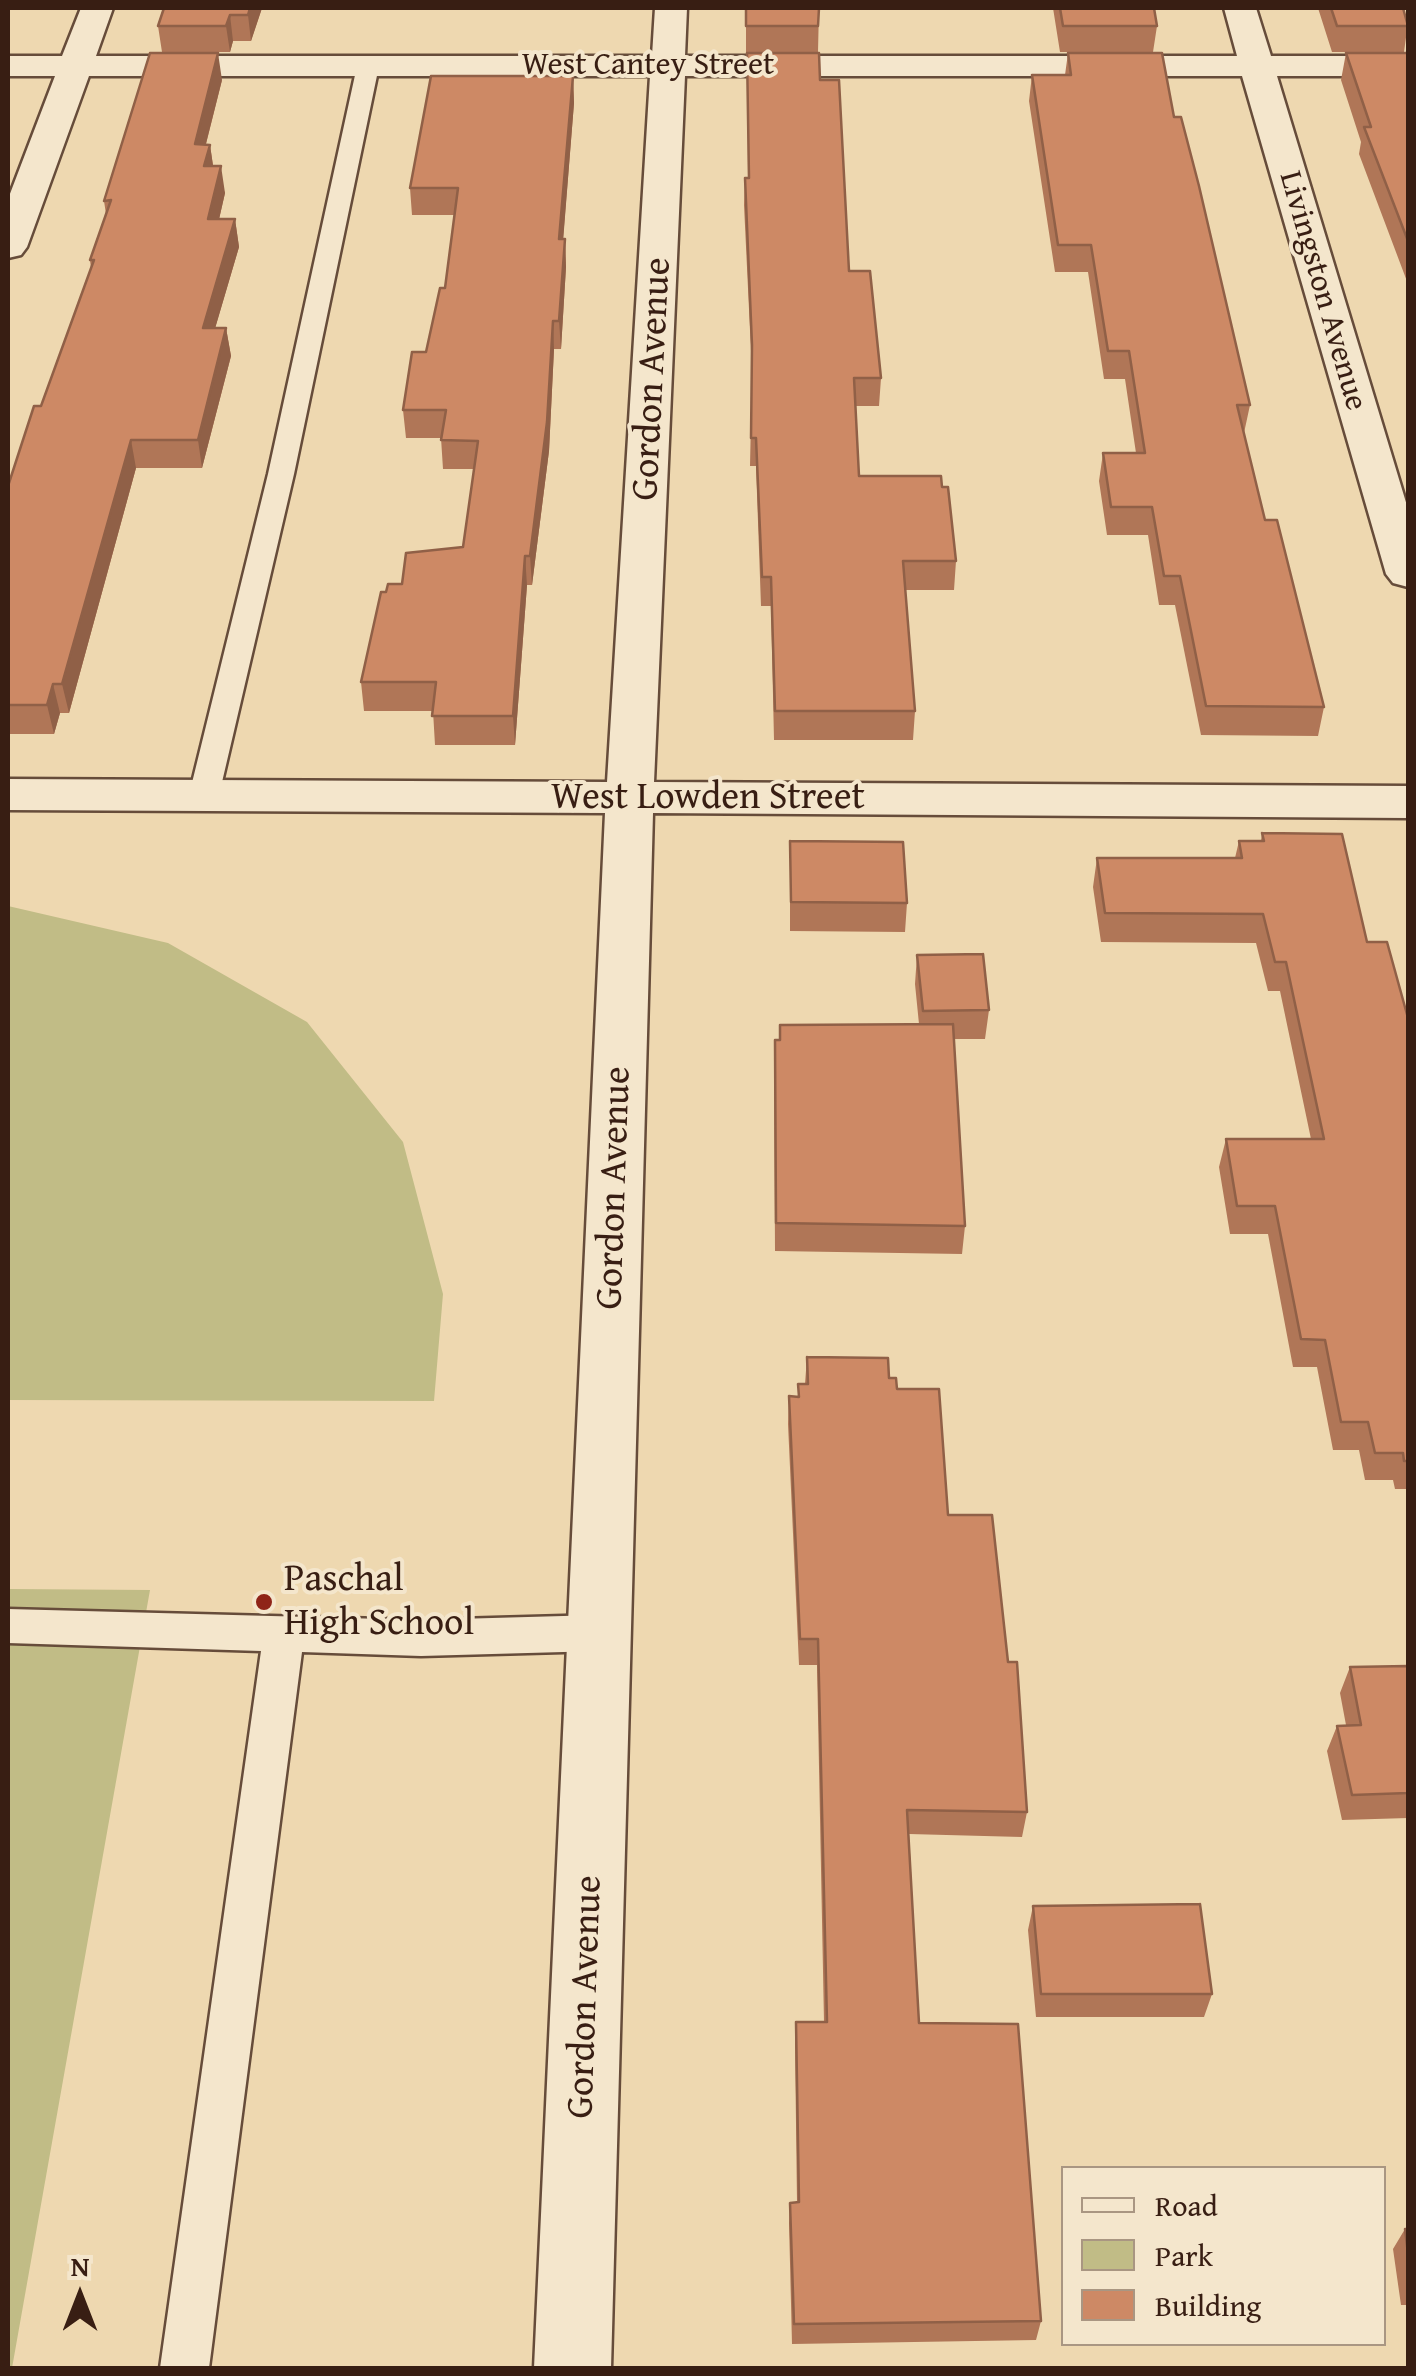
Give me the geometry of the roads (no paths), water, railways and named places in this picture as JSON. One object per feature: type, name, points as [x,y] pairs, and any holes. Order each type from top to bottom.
[{"type":"street","points":[[8,247],[97,8]]},
{"type":"street","name":"Gordon Avenue","points":[[573,2368],[630,798],[671,8]]},
{"type":"street","name":"Livingston Avenue","points":[[1240,8],[1348,384],[1408,574]]},
{"type":"street","name":"West Cantey Street","points":[[8,66],[1408,66]]},
{"type":"street","name":"West Lowden Street","points":[[8,794],[1408,802]]},
{"type":"lane","points":[[204,795],[281,474],[368,66]]},
{"type":"lane","points":[[8,1626],[421,1638],[599,1633]]},
{"type":"lane","points":[[185,2368],[284,1634]]},
{"type":"place","name":"Paschal High School","points":[[264,1602]]}]
